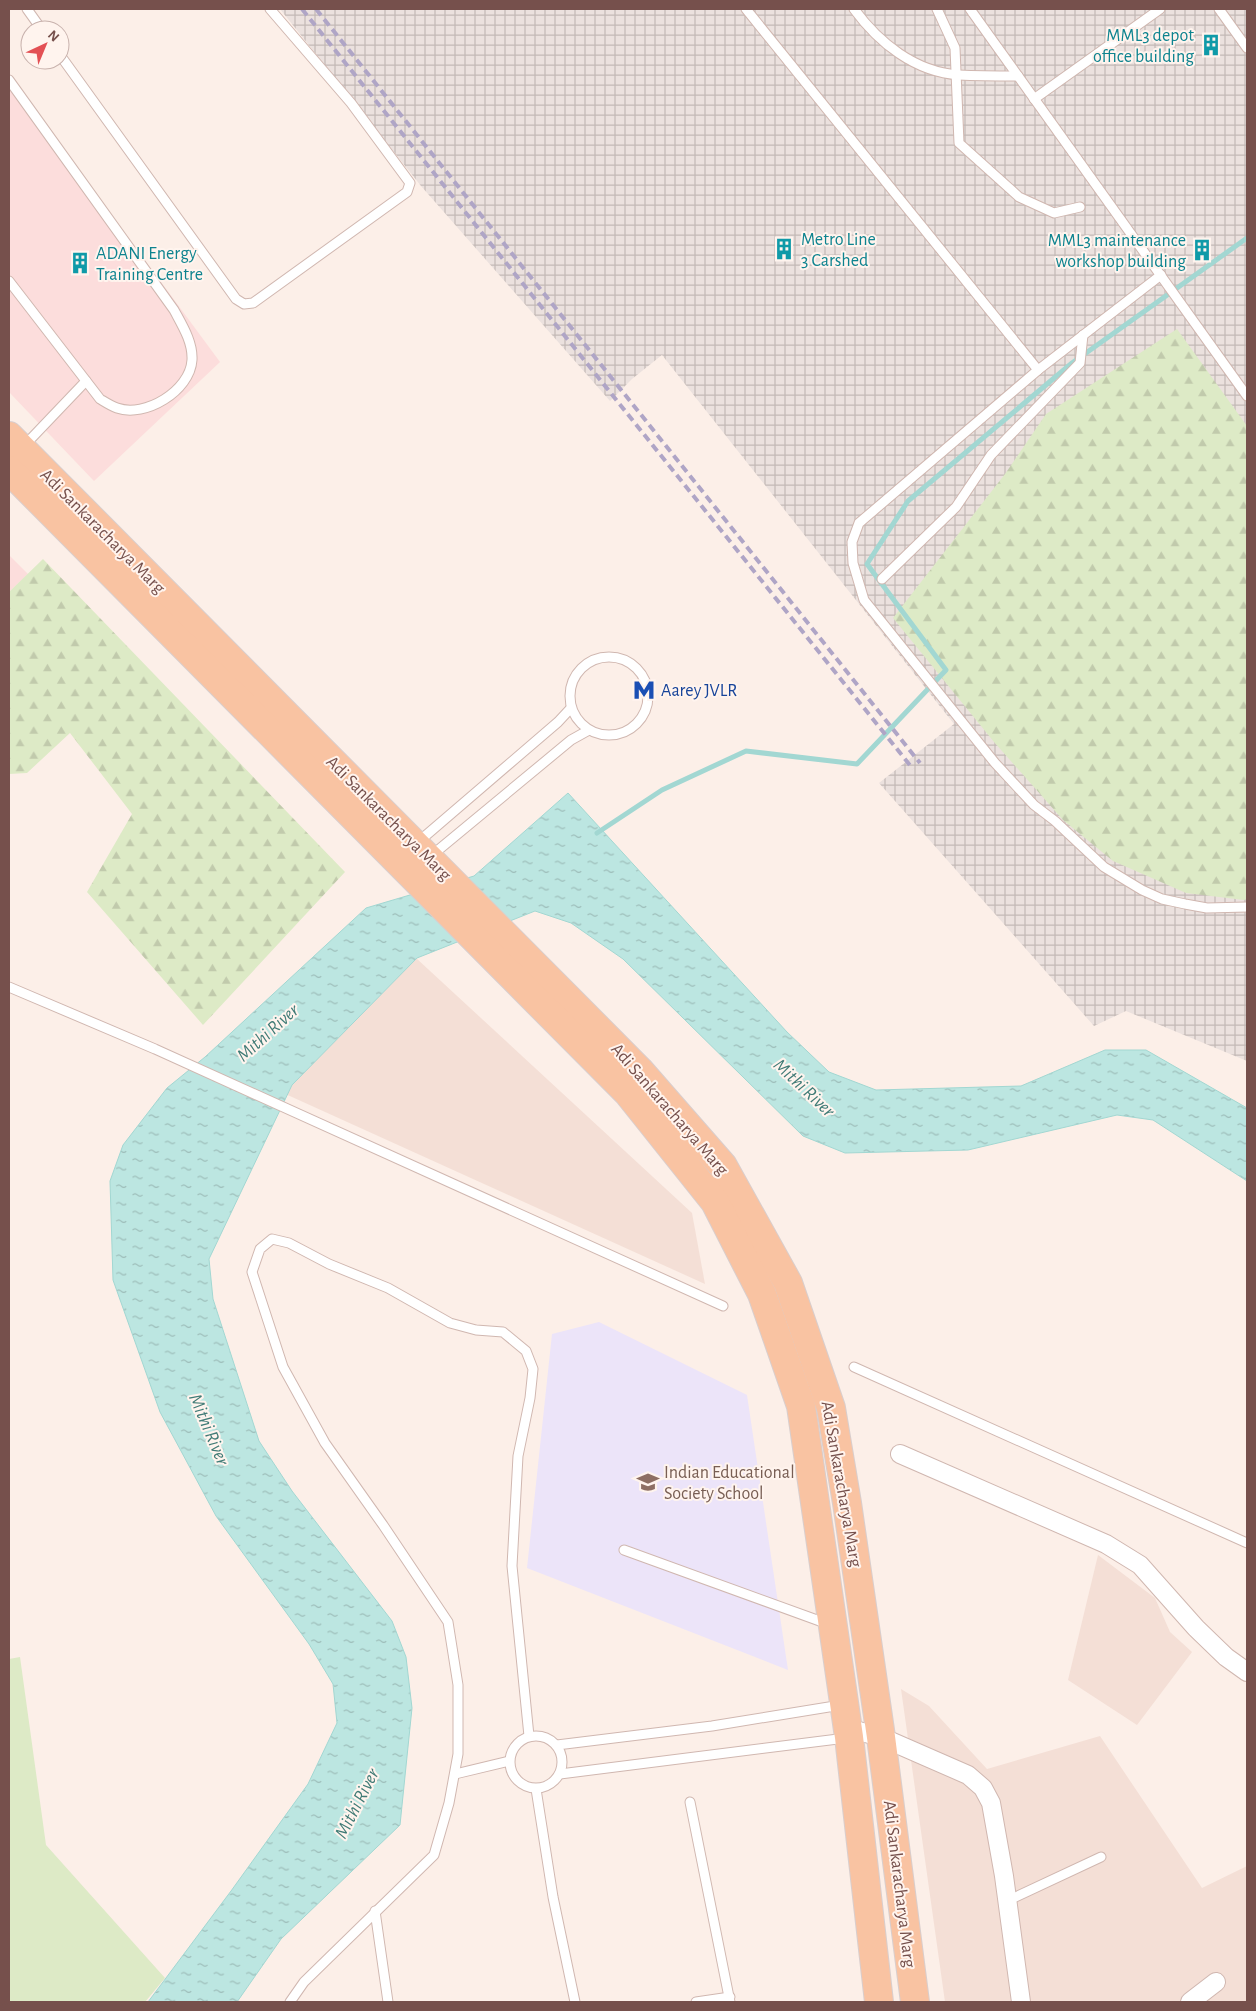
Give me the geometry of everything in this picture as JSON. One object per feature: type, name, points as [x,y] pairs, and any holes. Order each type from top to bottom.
[{"type":"main road","name":"Adi Sankaracharya Marg","points":[[13,452],[422,851],[640,1070],[723,1166],[788,1283],[831,1408],[847,1503],[881,1737],[915,2002]]},
{"type":"main road","name":"Adi Sankaracharya Marg","points":[[13,452],[628,1093],[716,1202],[762,1294],[801,1406],[847,1723],[880,2002]]},
{"type":"street","points":[[900,1454],[1106,1544],[1123,1554],[1140,1565],[1196,1628],[1226,1657],[1247,1672]]},
{"type":"street","points":[[847,1723],[968,1775],[983,1788],[991,1802],[1021,2002]]},
{"type":"street","points":[[1190,2002],[1216,1982]]},
{"type":"lane","points":[[26,9],[34,20]]},
{"type":"lane","points":[[70,69],[236,299],[244,304],[253,303],[407,192],[410,183],[351,103],[270,9]]},
{"type":"lane","points":[[746,9],[1038,370]]},
{"type":"lane","points":[[854,9],[868,28],[903,56],[920,66],[958,75],[1018,76]]},
{"type":"lane","points":[[937,9],[955,48],[958,75],[959,143],[1019,197],[1054,213],[1080,207]]},
{"type":"lane","points":[[970,9],[1247,396]]},
{"type":"lane","points":[[1034,99],[1160,9]]},
{"type":"lane","points":[[1220,9],[1247,48]]},
{"type":"lane","points":[[9,80],[174,310],[189,340],[192,361],[188,373],[175,393],[143,410],[117,409],[100,399],[9,281]]},
{"type":"lane","points":[[1161,275],[1038,370],[859,523],[852,542],[853,563],[864,600],[995,764],[1034,806],[1055,821],[1104,867],[1122,879],[1162,899],[1207,908],[1247,907]]},
{"type":"lane","points":[[882,579],[956,507],[991,455],[1080,363],[1083,335]]},
{"type":"lane","points":[[13,452],[86,381]]},
{"type":"lane","points":[[601,657],[620,658],[636,668],[642,676],[648,693],[644,712],[640,720],[625,732],[616,734],[597,733],[589,730],[581,724],[571,708],[570,689],[578,672],[584,665],[601,657]]},
{"type":"lane","points":[[422,851],[571,708]]},
{"type":"lane","points":[[422,851],[571,740],[589,730]]},
{"type":"lane","points":[[9,987],[155,1050],[723,1306]]},
{"type":"lane","points":[[290,2002],[304,1982],[434,1855],[449,1803],[458,1754],[458,1685],[448,1622],[325,1442],[283,1366],[252,1272],[260,1249],[272,1239],[289,1243],[329,1264],[388,1288],[450,1323],[476,1330],[502,1332],[526,1351],[533,1369],[530,1398],[518,1456],[512,1566],[529,1736]]},
{"type":"lane","points":[[854,1367],[1247,1543]]},
{"type":"lane","points":[[624,1550],[833,1626]]},
{"type":"lane","points":[[557,1745],[712,1726],[847,1723]]},
{"type":"lane","points":[[560,1774],[847,1723]]},
{"type":"lane","points":[[529,1736],[544,1737],[557,1745],[563,1759],[560,1774],[550,1785],[536,1788],[520,1783],[510,1769],[510,1761],[515,1745],[529,1736]]},
{"type":"lane","points":[[454,1774],[510,1761]]},
{"type":"lane","points":[[536,1788],[554,1897],[575,2002]]},
{"type":"lane","points":[[690,1802],[730,2000],[696,2002]]},
{"type":"lane","points":[[1007,1902],[1101,1857]]},
{"type":"lane","points":[[376,1911],[388,2002]]},
{"type":"shaded area","points":[[280,9],[1247,9],[1247,1061],[1126,1011],[1094,1026],[879,783],[954,724],[662,355],[632,379],[610,401],[421,186]]},
{"type":"shaded area","points":[[9,76],[220,362],[94,481],[9,392]]},
{"type":"shaded area","points":[[9,555],[28,574],[9,592]]},
{"type":"shaded area","points":[[416,958],[692,1213],[705,1284],[281,1092]]},
{"type":"shaded area","name":"Indian Educational Society School","points":[[599,1322],[747,1395],[788,1670],[527,1568],[552,1334]]},
{"type":"shaded area","points":[[1098,1555],[1155,1598],[1170,1632],[1192,1652],[1137,1725],[1068,1680]]},
{"type":"shaded area","points":[[901,1689],[929,1706],[987,1769],[1100,1736],[1202,1888],[1247,1866],[1247,2002],[945,2002]]},
{"type":"green space","points":[[1177,329],[1247,426],[1247,899],[1244,900],[1186,893],[1113,861],[1063,820],[994,742],[893,618],[1005,474],[1046,414]]},
{"type":"green space","points":[[43,559],[345,872],[203,1025],[87,892],[132,814],[70,733],[27,773],[9,774],[9,592]]},
{"type":"green space","points":[[20,1657],[46,1845],[165,1978],[145,2002],[9,2002],[9,1659]]},
{"type":"water","name":"Mithi River","points":[[568,793],[787,1032],[829,1072],[876,1090],[1021,1086],[1105,1050],[1146,1050],[1247,1108],[1247,1181],[1153,1120],[1117,1115],[968,1150],[845,1153],[803,1136],[623,959],[571,923],[535,911],[417,958],[292,1085],[209,1259],[213,1299],[259,1441],[292,1491],[392,1621],[406,1657],[412,1708],[400,1825],[281,1939],[237,2002],[148,2002],[308,1784],[337,1723],[333,1684],[309,1644],[216,1516],[160,1412],[113,1280],[110,1181],[123,1145],[167,1088],[205,1057],[366,908],[474,876]]},
{"type":"waterway","points":[[597,833],[662,790],[746,751],[857,764],[946,670],[867,564],[908,501],[1072,363],[1247,238]]},
{"type":"railway","points":[[302,9],[913,769]]},
{"type":"railway","points":[[316,9],[920,763]]},
{"type":"place","name":"MML3 depot office building","points":[[1211,45]]},
{"type":"place","name":"Metro Line 3 Carshed","points":[[784,249]]},
{"type":"place","name":"MML3 maintenance workshop building","points":[[1202,250]]},
{"type":"place","name":"ADANI Energy Training Centre","points":[[80,263]]},
{"type":"place","name":"Aarey JVLR","points":[[644,690]]},
{"type":"place","name":"Indian Educational Society School","points":[[648,1482]]}]
